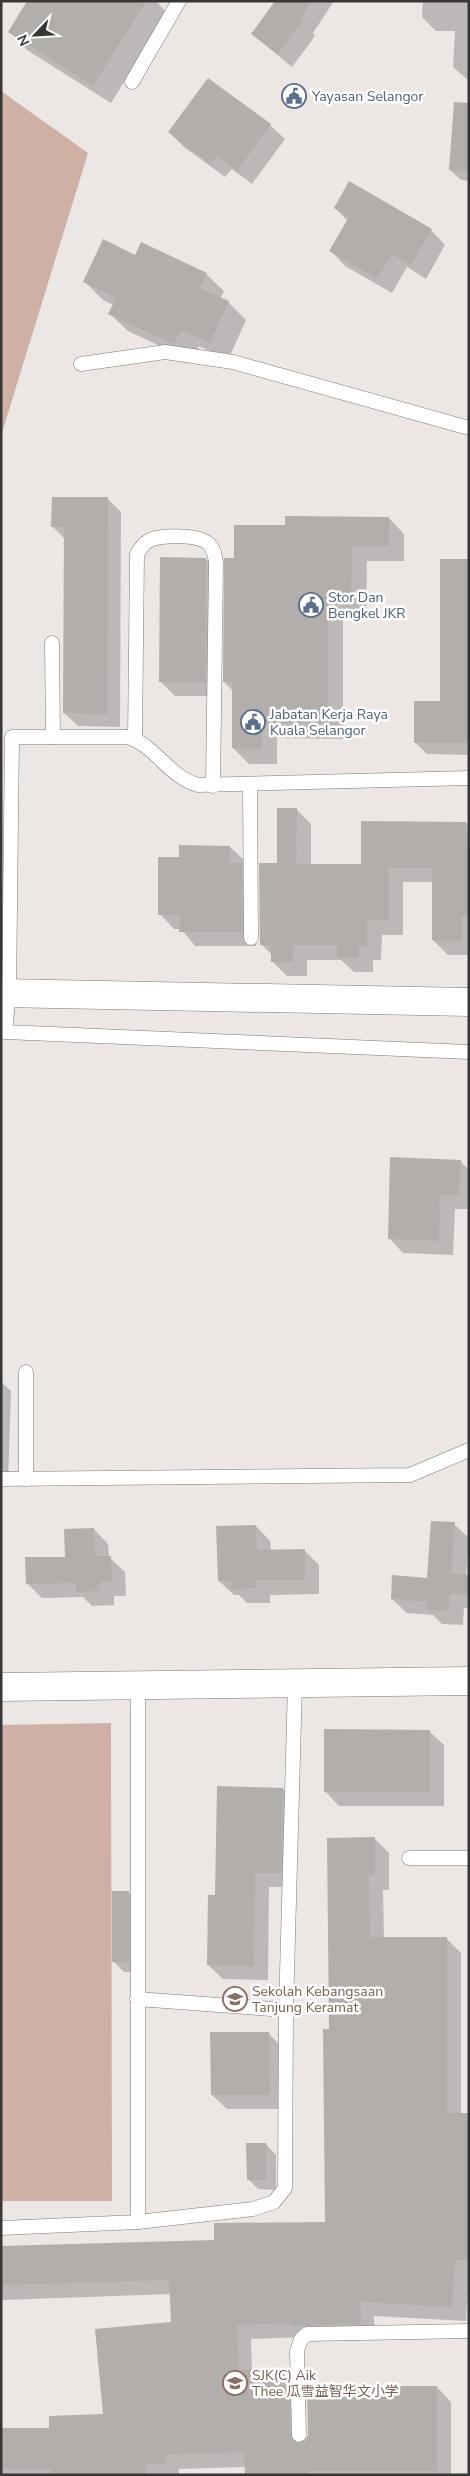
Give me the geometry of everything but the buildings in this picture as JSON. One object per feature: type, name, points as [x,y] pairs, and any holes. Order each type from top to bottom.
[{"type":"street","points":[[5,993],[469,1002]]},
{"type":"street","points":[[1,1687],[469,1681]]},
{"type":"lane","points":[[132,82],[179,1]]},
{"type":"lane","points":[[81,364],[165,352],[233,362],[469,428]]},
{"type":"lane","points":[[135,739],[137,554],[142,546],[150,540],[182,537],[200,538],[214,552],[216,562],[213,786]]},
{"type":"lane","points":[[52,643],[53,737]]},
{"type":"lane","points":[[469,778],[198,785],[185,781],[146,746],[135,739],[122,737],[12,737],[5,1032],[469,1052]]},
{"type":"lane","points":[[250,784],[251,938]]},
{"type":"lane","points":[[26,1372],[26,1478]]},
{"type":"lane","points":[[1,1479],[410,1475],[469,1450]]},
{"type":"lane","points":[[1,2228],[138,2222],[253,2209],[274,2202],[280,2197],[285,2188],[286,2010],[295,1684]]},
{"type":"lane","points":[[138,1685],[138,2222]]},
{"type":"lane","points":[[409,1858],[469,1858]]},
{"type":"lane","points":[[137,1999],[286,2010]]},
{"type":"lane","points":[[299,2435],[297,2352],[298,2344],[307,2334],[469,2331]]},
{"type":"shaded area","points":[[1,91],[88,153],[1,436]]},
{"type":"shaded area","points":[[111,1723],[112,2201],[1,2201],[1,1725]]},
{"type":"place","name":"Yayasan Selangor","points":[[294,96]]},
{"type":"place","name":"Stor Dan Bengkel JKR","points":[[311,605]]},
{"type":"place","name":"Jabatan Kerja Raya Kuala Selangor","points":[[253,722]]},
{"type":"place","name":"Sekolah Kebangsaan Tanjung Keramat","points":[[235,1999]]},
{"type":"place","name":"SJK(C) Aik Thee 瓜雪益智华文小学","points":[[235,2383]]}]
